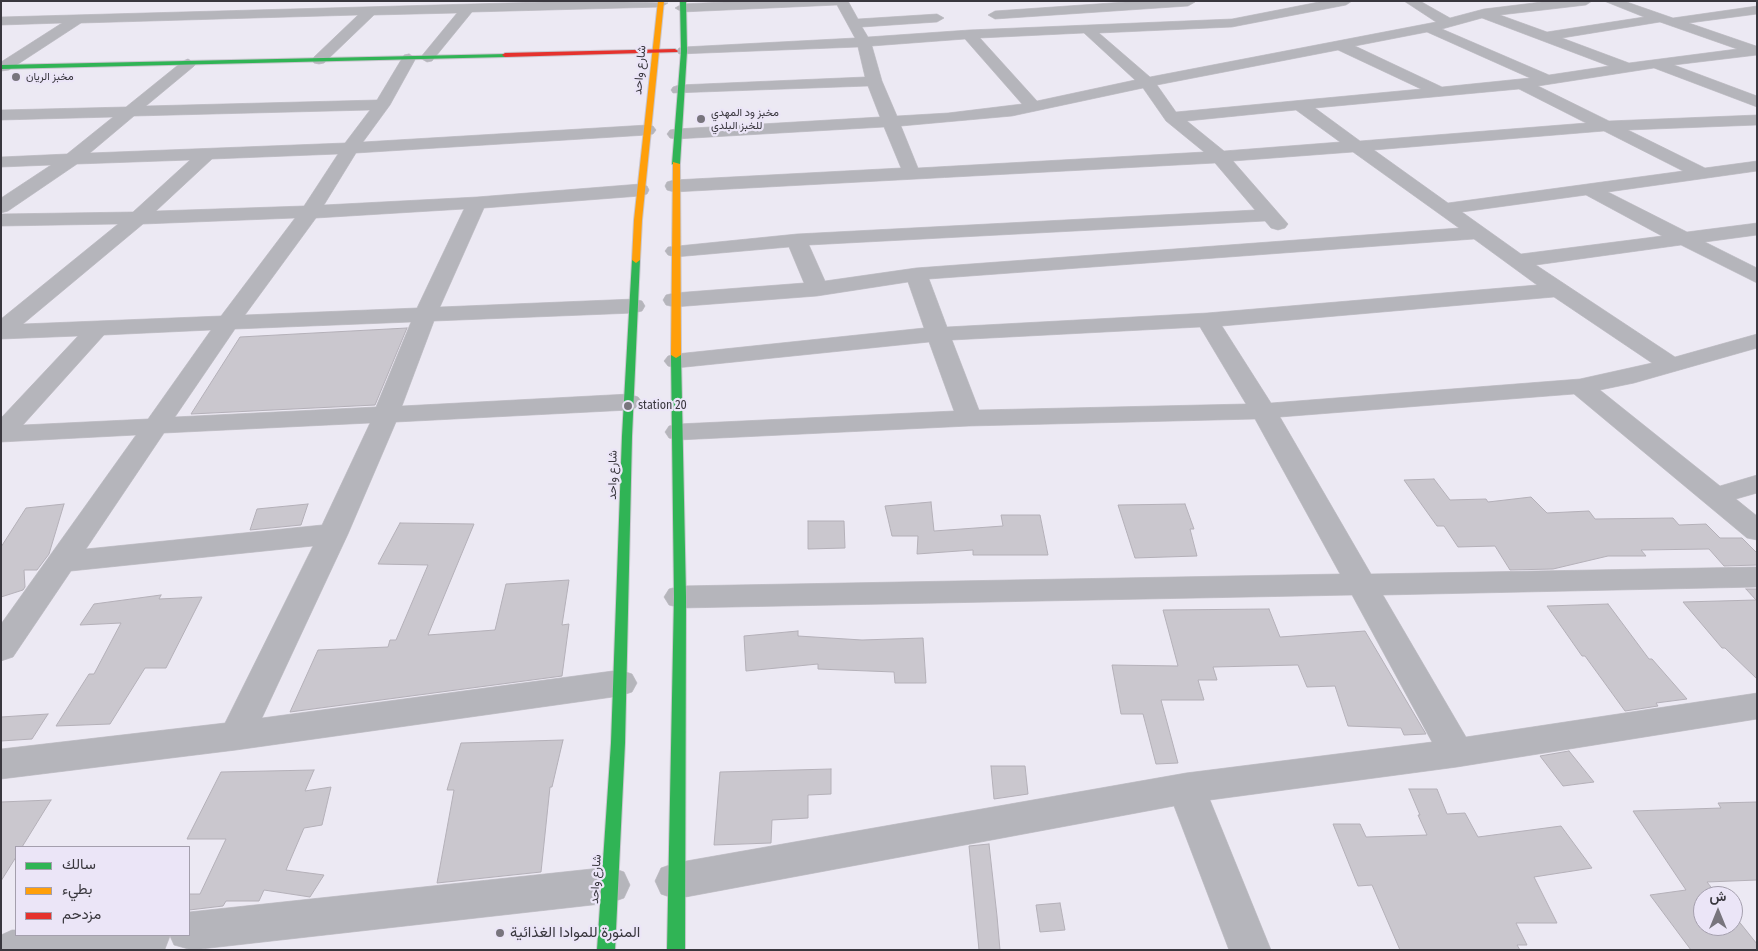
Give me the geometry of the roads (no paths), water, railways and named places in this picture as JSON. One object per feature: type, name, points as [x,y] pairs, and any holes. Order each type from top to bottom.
[{"type":"street","points":[[676,950],[675,882],[680,597],[674,300],[674,186],[679,90],[684,51],[683,5],[841,1],[864,42],[874,81],[912,174]]},
{"type":"street","points":[[1296,1],[1310,8]]},
{"type":"street","points":[[3,67],[684,51],[864,42],[969,34],[1232,23],[1346,1]]},
{"type":"street","points":[[1410,1],[1448,23]]},
{"type":"street","points":[[676,134],[985,115],[1034,107],[1147,82],[1429,28],[1484,13],[1586,1]]},
{"type":"street","points":[[1610,1],[1757,51]]},
{"type":"street","points":[[1,21],[62,19],[78,13],[370,10],[468,8],[500,4],[661,2]]},
{"type":"street","name":"شارع واحد","points":[[606,950],[620,684],[640,190],[661,2]]},
{"type":"street","points":[[980,16],[1195,5],[1248,32]]},
{"type":"street","points":[[1,649],[227,324],[310,212],[350,148],[418,58],[468,8]]},
{"type":"street","points":[[319,60],[370,10]]},
{"type":"street","points":[[1546,36],[1757,10]]},
{"type":"street","points":[[3,67],[78,13]]},
{"type":"street","points":[[1484,13],[1631,68]]},
{"type":"street","points":[[854,23],[951,17]]},
{"type":"street","points":[[1429,28],[1547,80]]},
{"type":"street","points":[[1088,30],[1147,82],[1172,117],[1220,157],[1300,247]]},
{"type":"street","points":[[969,34],[1034,107]]},
{"type":"street","points":[[1273,45],[1289,54]]},
{"type":"street","points":[[1340,46],[1442,92]]},
{"type":"street","points":[[1172,117],[1521,84],[1655,63],[1757,51]]},
{"type":"street","points":[[1655,63],[1757,102]]},
{"type":"street","points":[[1,207],[71,160],[188,64]]},
{"type":"street","points":[[679,90],[874,81]]},
{"type":"street","points":[[1521,84],[1702,173]]},
{"type":"street","points":[[1298,104],[1477,233],[1670,366]]},
{"type":"street","points":[[1,115],[382,105]]},
{"type":"street","points":[[674,186],[1220,157],[1607,126],[1757,120]]},
{"type":"street","points":[[1,162],[350,148],[647,130]]},
{"type":"street","points":[[1,331],[138,218],[206,155]]},
{"type":"street","points":[[1444,208],[1757,166]]},
{"type":"street","points":[[1588,189],[1757,277]]},
{"type":"street","points":[[1,220],[138,218],[310,212],[477,203],[640,190]]},
{"type":"street","points":[[236,736],[333,534],[386,415],[425,315],[477,203]]},
{"type":"street","points":[[675,251],[797,240],[1270,215]]},
{"type":"street","points":[[1517,260],[1685,240],[1757,229]]},
{"type":"street","points":[[674,300],[817,290],[916,274],[1477,233]]},
{"type":"street","points":[[797,240],[817,290]]},
{"type":"street","points":[[916,274],[969,418]]},
{"type":"street","points":[[676,361],[937,334],[1207,320],[1558,290]]},
{"type":"street","points":[[1,331],[227,324],[634,306]]},
{"type":"street","points":[[1207,320],[1263,412],[1457,753]]},
{"type":"street","points":[[1,434],[97,329]]},
{"type":"street","points":[[678,432],[969,418],[1263,412],[1580,386],[1670,366],[1757,341]]},
{"type":"street","points":[[1580,386],[1757,531]]},
{"type":"street","points":[[1,434],[630,402]]},
{"type":"street","points":[[1716,496],[1757,484]]},
{"type":"street","points":[[62,562],[333,534]]},
{"type":"street","points":[[680,597],[1757,577]]},
{"type":"street","points":[[1,764],[236,736],[620,684]]},
{"type":"street","points":[[675,882],[1186,788],[1457,753],[1757,706]]},
{"type":"street","points":[[1186,788],[1250,950]]},
{"type":"street","points":[[190,931],[610,885]]},
{"type":"street","points":[[12,950],[141,936]]},
{"type":"place","name":"مخبز الريان","points":[[16,77]]},
{"type":"place","name":"مخبز ود المهدي للخبز البلدي","points":[[701,119]]},
{"type":"place","name":"station 20","points":[[628,406]]},
{"type":"place","name":"المنورة للموادا الغذائية","points":[[500,933]]}]
